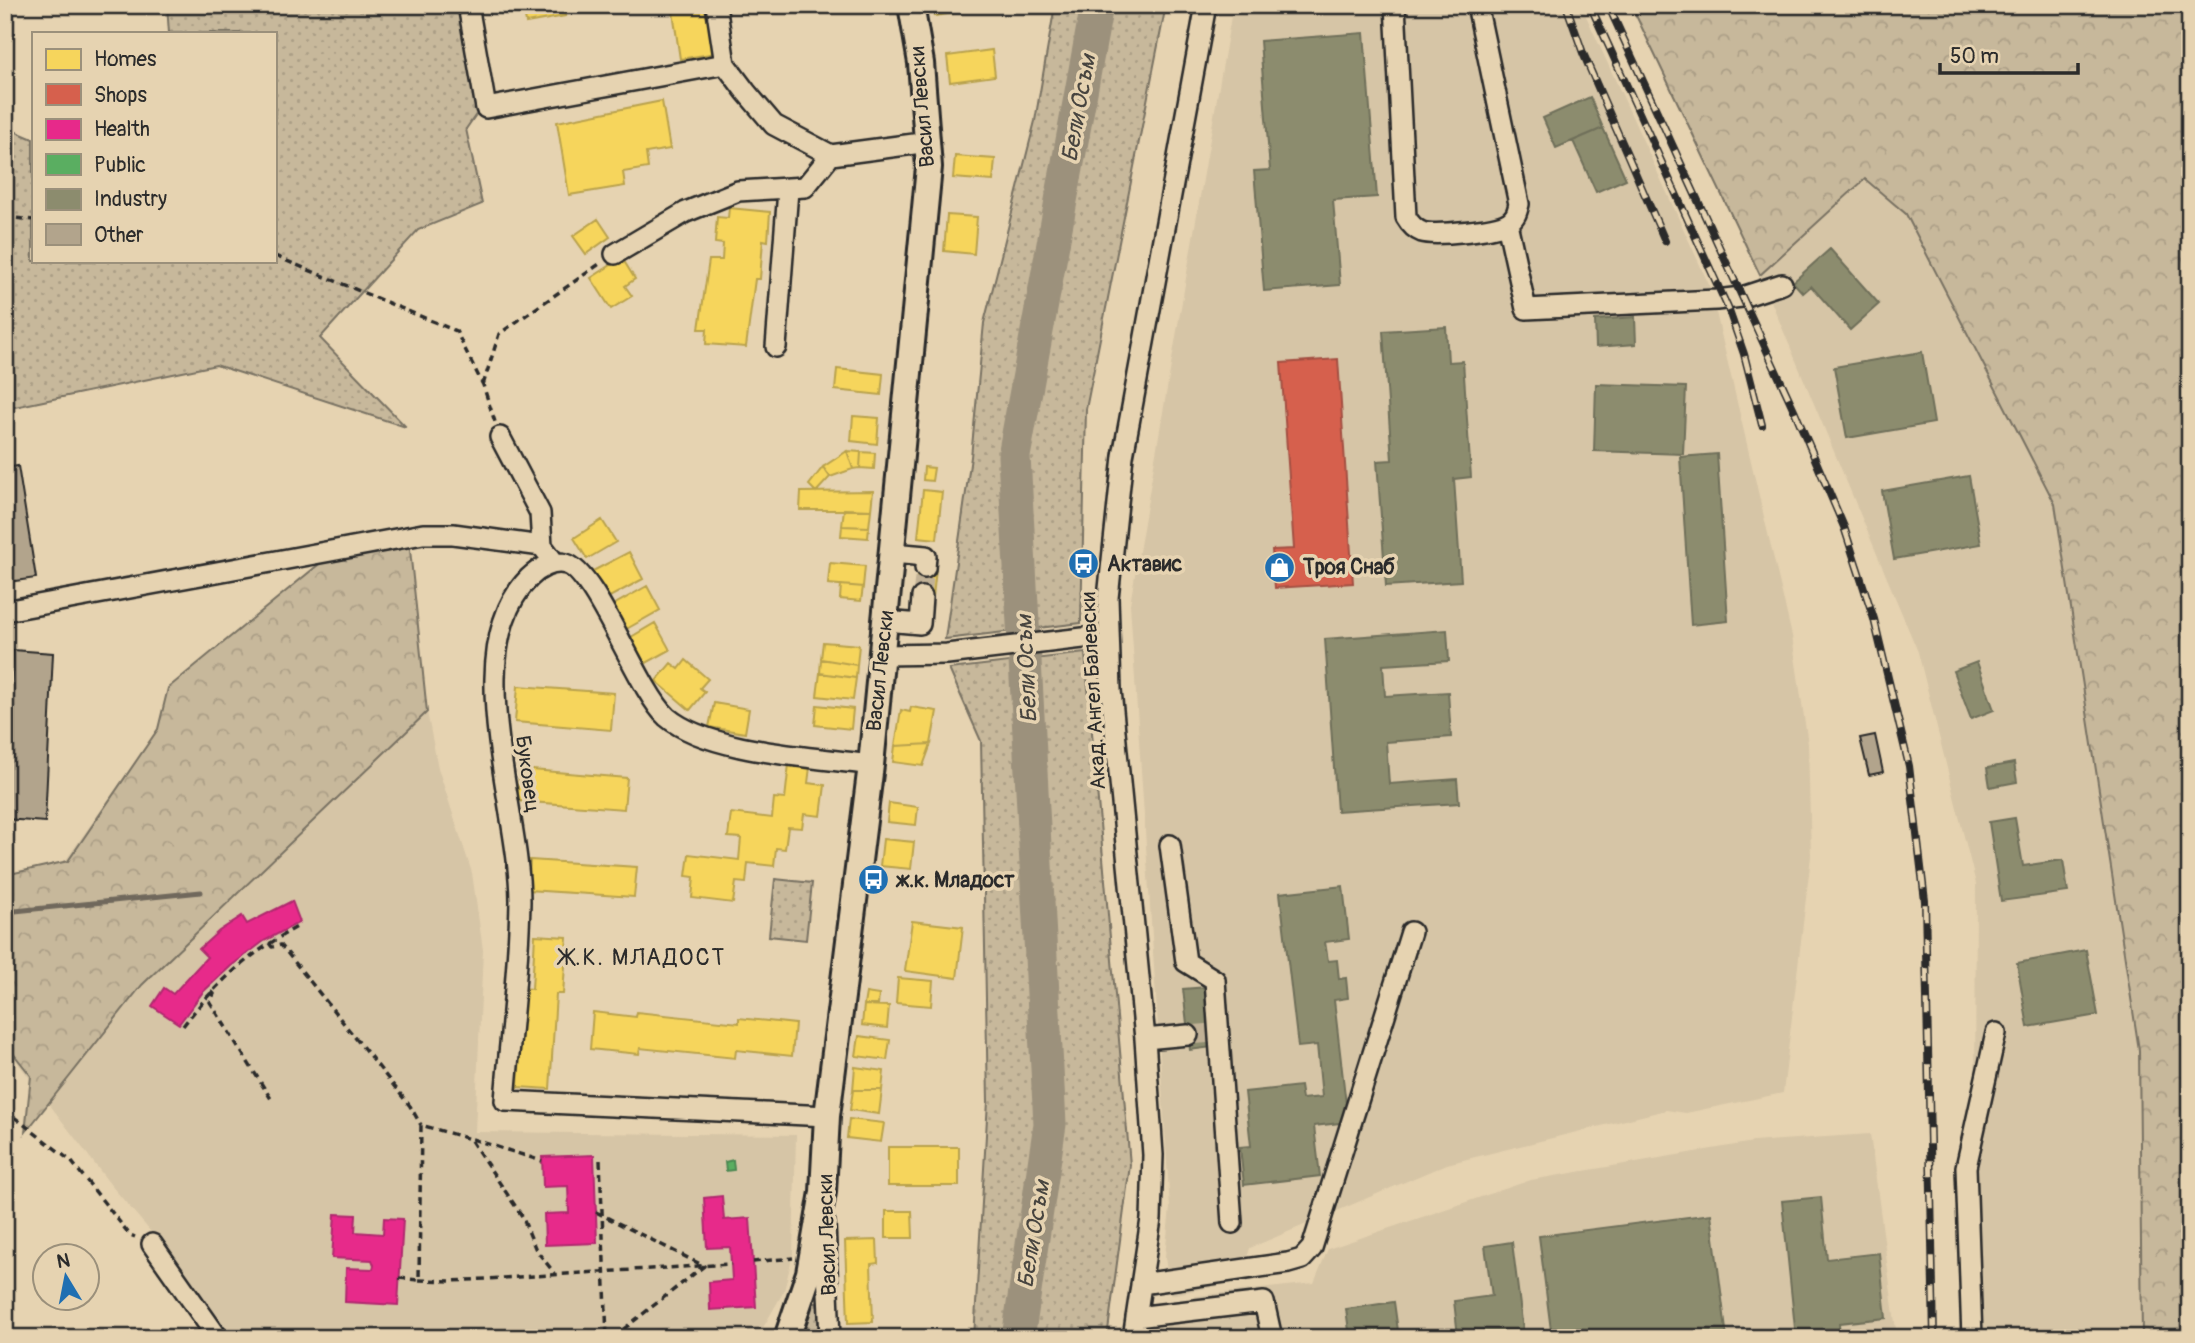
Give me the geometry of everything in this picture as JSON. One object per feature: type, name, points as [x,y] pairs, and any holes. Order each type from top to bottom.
[{"type":"main road","name":"Васил Левски","points":[[823,1192],[827,1116],[883,655],[929,142],[921,63],[911,5]]},
{"type":"main road","points":[[787,1338],[813,1256],[823,1192]]},
{"type":"street","points":[[468,5],[485,108],[725,64]]},
{"type":"street","points":[[716,5],[725,64],[774,125],[831,155],[929,142]]},
{"type":"street","name":"Акад. Ангел Балевски","points":[[1133,1338],[1151,1219],[1153,1155],[1145,1039],[1111,690],[1108,598],[1122,456],[1206,5]]},
{"type":"street","points":[[1395,5],[1406,218],[1413,228],[1424,233],[1494,228],[1517,215],[1519,204],[1477,5]]},
{"type":"street","points":[[615,254],[686,212],[738,191],[805,187],[831,155]]},
{"type":"street","points":[[776,348],[788,190]]},
{"type":"street","points":[[1507,223],[1526,309],[1716,300],[1742,297],[1782,284]]},
{"type":"street","points":[[499,437],[540,513],[542,546],[554,562],[569,564],[586,580],[650,697],[667,716],[690,732],[733,745],[871,765]]},
{"type":"street","points":[[5,611],[423,534],[453,534],[542,546]]},
{"type":"street","points":[[892,553],[926,556],[925,568]]},
{"type":"street","name":"Буковец","points":[[554,562],[535,572],[513,594],[500,625],[495,671],[496,712],[508,789],[520,899],[505,1101],[827,1116]]},
{"type":"street","points":[[886,621],[920,624],[922,597]]},
{"type":"street","points":[[883,655],[947,654],[1085,630]]},
{"type":"street","points":[[1170,845],[1186,962],[1215,981],[1216,1033],[1232,1223]]},
{"type":"street","points":[[1141,1284],[1288,1263],[1302,1259],[1312,1248],[1411,932]]},
{"type":"street","points":[[1972,1338],[1966,1167],[1996,1034]]},
{"type":"street","points":[[1145,1039],[1188,1035]]},
{"type":"street","name":"Васил Левски","points":[[823,1192],[830,1338]]},
{"type":"street","points":[[152,1244],[218,1338]]},
{"type":"street","points":[[1136,1317],[1264,1302],[1272,1338]]},
{"type":"path","points":[[5,217],[32,220]]},
{"type":"path","points":[[483,385],[499,334],[615,254]]},
{"type":"path","points":[[276,256],[456,331],[483,385],[499,437]]},
{"type":"path","points":[[1085,592],[1085,630]]},
{"type":"path","points":[[183,1026],[211,991],[269,943],[297,927]]},
{"type":"path","points":[[269,943],[272,947],[281,945],[312,980],[411,1105],[421,1125],[419,1280]]},
{"type":"path","points":[[211,991],[214,994],[210,1002],[273,1102]]},
{"type":"path","points":[[5,1110],[71,1161],[130,1235],[152,1244]]},
{"type":"path","points":[[421,1125],[542,1161]]},
{"type":"path","points":[[470,1139],[522,1216],[536,1250],[556,1275]]},
{"type":"path","points":[[600,1160],[599,1212],[607,1336],[616,1335],[704,1266]]},
{"type":"path","points":[[599,1212],[704,1266]]},
{"type":"path","points":[[753,1262],[813,1256]]},
{"type":"path","points":[[399,1278],[419,1280],[556,1275],[731,1264]]},
{"type":"shaded area","points":[[1233,5],[1581,5],[1710,287],[1792,636],[1808,744],[1811,856],[1783,1093],[1686,1113],[1666,1110],[1447,1164],[1250,1248],[1239,1282],[1170,1295],[1165,1256],[1170,1208],[1130,604]]},
{"type":"shaded area","points":[[1864,179],[1906,214],[2055,504],[2139,1050],[2142,1338],[1961,1338],[1975,1109],[1976,884],[1918,652],[1760,275]]},
{"type":"shaded area","points":[[409,540],[427,712],[438,768],[472,873],[483,950],[475,1132],[796,1135],[793,1254],[784,1291],[757,1338],[222,1338],[157,1239],[110,1184],[5,1046],[5,876],[63,864],[158,729],[168,688],[329,556]]},
{"type":"shaded area","points":[[1870,1134],[1897,1338],[1156,1338],[1195,1296],[1314,1283],[1328,1249],[1531,1180],[1753,1142]]},
{"type":"green space","points":[[167,5],[460,5],[477,113],[466,129],[482,204],[418,230],[320,338],[406,427],[216,365],[5,409],[5,127],[32,139],[32,262],[276,262],[276,32],[169,32]]},
{"type":"green space","points":[[1055,5],[1166,5],[1086,409],[1081,623],[945,639],[971,457],[984,323],[1035,121]]},
{"type":"green space","points":[[1631,5],[2190,5],[2190,1338],[2142,1338],[2139,1050],[2055,504],[1906,214],[1865,179],[1760,275]]},
{"type":"green space","points":[[409,540],[427,712],[142,985],[25,1133],[31,1076],[5,1043],[5,875],[68,861],[158,729],[168,688],[329,556]]},
{"type":"green space","points":[[1085,653],[1130,1165],[1107,1338],[974,1338],[988,1101],[981,741],[949,669]]},
{"type":"green space","points":[[775,879],[812,883],[806,940],[769,936]]},
{"type":"green space","points":[[813,1303],[817,1303],[818,1307],[818,1338],[800,1338]]},
{"type":"building: Homes","points":[[523,5],[564,5],[566,16],[526,23]]},
{"type":"building: Homes","points":[[672,5],[708,5],[716,53],[680,59]]},
{"type":"building: Homes","points":[[933,5],[987,5],[988,8],[934,16]]},
{"type":"building: Homes","points":[[992,50],[995,76],[950,82],[947,56]]},
{"type":"building: Homes","points":[[662,101],[670,149],[646,153],[648,168],[623,172],[625,186],[569,195],[557,122]]},
{"type":"building: Homes","points":[[955,156],[995,159],[993,181],[953,178]]},
{"type":"building: Homes","points":[[729,208],[770,212],[768,241],[763,240],[760,279],[755,279],[746,347],[706,344],[707,329],[699,329],[709,260],[722,260],[723,244],[715,243],[717,217],[728,218]]},
{"type":"building: Homes","points":[[947,215],[977,217],[974,254],[944,251]]},
{"type":"building: Homes","points":[[598,219],[610,237],[586,254],[573,236]]},
{"type":"building: Homes","points":[[622,258],[635,279],[625,286],[632,296],[611,309],[591,278]]},
{"type":"building: Homes","points":[[837,369],[883,374],[881,395],[835,390]]},
{"type":"building: Homes","points":[[853,416],[879,418],[877,444],[851,441]]},
{"type":"building: Homes","points":[[847,451],[861,452],[860,468],[853,469]]},
{"type":"building: Homes","points":[[847,451],[853,469],[830,477],[823,467]]},
{"type":"building: Homes","points":[[861,452],[875,453],[874,469],[860,468]]},
{"type":"building: Homes","points":[[823,467],[830,477],[816,492],[809,485]]},
{"type":"building: Homes","points":[[924,467],[934,468],[932,481],[923,480]]},
{"type":"building: Homes","points":[[923,490],[942,492],[937,539],[918,537]]},
{"type":"building: Homes","points":[[873,491],[871,510],[800,510],[801,492]]},
{"type":"building: Homes","points":[[844,509],[871,510],[869,527],[842,526]]},
{"type":"building: Homes","points":[[602,520],[616,542],[587,559],[574,538]]},
{"type":"building: Homes","points":[[842,526],[869,527],[868,538],[841,536]]},
{"type":"building: Homes","points":[[629,552],[643,579],[606,599],[591,572]]},
{"type":"building: Homes","points":[[830,563],[865,566],[863,587],[828,584]]},
{"type":"building: Homes","points":[[918,567],[936,569],[933,597],[915,596]]},
{"type":"building: Homes","points":[[841,585],[863,587],[861,601],[840,599]]},
{"type":"building: Homes","points":[[647,586],[660,610],[623,631],[610,607]]},
{"type":"building: Homes","points":[[655,623],[670,650],[641,666],[626,640]]},
{"type":"building: Homes","points":[[823,642],[859,645],[857,665],[821,659]]},
{"type":"building: Homes","points":[[821,659],[857,665],[856,678],[820,673]]},
{"type":"building: Homes","points":[[686,660],[708,679],[700,688],[705,692],[690,710],[656,681],[671,663],[679,669]]},
{"type":"building: Homes","points":[[820,673],[856,678],[853,700],[817,696]]},
{"type":"building: Homes","points":[[518,686],[614,693],[611,730],[515,722]]},
{"type":"building: Homes","points":[[714,703],[749,709],[745,733],[709,727]]},
{"type":"building: Homes","points":[[817,705],[853,709],[851,729],[815,725]]},
{"type":"building: Homes","points":[[911,707],[937,711],[931,744],[895,746],[901,710],[910,712]]},
{"type":"building: Homes","points":[[931,744],[923,766],[893,762],[895,746]]},
{"type":"building: Homes","points":[[789,764],[810,767],[808,783],[825,785],[821,816],[804,814],[802,828],[788,827],[785,849],[776,848],[774,866],[748,863],[746,883],[736,882],[733,903],[692,898],[694,877],[686,876],[689,854],[739,860],[741,838],[728,837],[731,813],[772,818],[774,798],[785,799]]},
{"type":"building: Homes","points":[[520,769],[627,778],[624,809],[517,801]]},
{"type":"building: Homes","points":[[889,803],[918,807],[916,825],[887,822]]},
{"type":"building: Homes","points":[[883,839],[914,842],[911,869],[880,866]]},
{"type":"building: Homes","points":[[530,860],[637,867],[634,897],[528,890]]},
{"type":"building: Homes","points":[[912,921],[963,927],[957,978],[905,971]]},
{"type":"building: Homes","points":[[535,935],[567,937],[563,994],[556,994],[550,1089],[518,1087],[524,988],[532,989]]},
{"type":"building: Homes","points":[[898,978],[933,981],[931,1006],[896,1003]]},
{"type":"building: Homes","points":[[866,993],[879,995],[878,1005],[864,1005]]},
{"type":"building: Homes","points":[[864,1005],[889,1006],[887,1028],[862,1025]]},
{"type":"building: Homes","points":[[593,1012],[636,1017],[637,1012],[739,1023],[739,1018],[795,1024],[792,1056],[736,1050],[735,1058],[640,1048],[639,1054],[590,1049]]},
{"type":"building: Homes","points":[[859,1036],[890,1040],[887,1060],[856,1056]]},
{"type":"building: Homes","points":[[855,1067],[884,1071],[882,1090],[853,1090]]},
{"type":"building: Homes","points":[[853,1090],[882,1090],[879,1114],[850,1110]]},
{"type":"building: Homes","points":[[849,1119],[884,1123],[881,1142],[847,1138]]},
{"type":"building: Homes","points":[[888,1147],[959,1147],[959,1186],[888,1186]]},
{"type":"building: Homes","points":[[886,1211],[912,1211],[913,1238],[886,1238]]},
{"type":"building: Homes","points":[[877,1240],[878,1263],[871,1264],[873,1322],[848,1323],[845,1241]]},
{"type":"building: Homes","points":[[884,1335],[884,1338],[850,1338],[850,1336]]},
{"type":"building: Shops","points":[[1338,359],[1353,583],[1275,588],[1272,550],[1294,549],[1281,363]]},
{"type":"building: Health","points":[[292,901],[300,922],[264,941],[231,966],[203,992],[179,1024],[152,1006],[164,988],[173,994],[207,957],[199,949],[219,931],[242,916],[247,924]]},
{"type":"building: Health","points":[[594,1155],[597,1243],[545,1245],[544,1214],[569,1213],[568,1186],[543,1187],[542,1157]]},
{"type":"building: Health","points":[[722,1196],[724,1220],[750,1218],[756,1307],[710,1310],[709,1282],[732,1280],[730,1247],[707,1248],[704,1198]]},
{"type":"building: Health","points":[[335,1214],[356,1215],[355,1232],[383,1234],[384,1218],[403,1219],[398,1305],[345,1302],[346,1268],[373,1269],[374,1265],[372,1260],[332,1258]]},
{"type":"building: Health","points":[[661,1330],[662,1338],[640,1338],[640,1332]]},
{"type":"building: Public","points":[[733,1160],[734,1170],[726,1171],[725,1162]]},
{"type":"building: Industry","points":[[1364,33],[1377,197],[1333,200],[1340,285],[1264,291],[1254,171],[1270,170],[1260,41]]},
{"type":"building: Industry","points":[[1590,97],[1603,128],[1556,148],[1543,118]]},
{"type":"building: Industry","points":[[1603,128],[1626,179],[1596,192],[1573,141]]},
{"type":"building: Industry","points":[[1830,249],[1879,304],[1850,330],[1811,286],[1803,293],[1793,282]]},
{"type":"building: Industry","points":[[1635,317],[1636,344],[1596,347],[1595,320]]},
{"type":"building: Industry","points":[[1446,327],[1448,362],[1463,361],[1471,477],[1454,479],[1461,581],[1386,586],[1377,461],[1392,460],[1383,331]]},
{"type":"building: Industry","points":[[1922,352],[1934,423],[1847,438],[1834,367]]},
{"type":"building: Industry","points":[[1596,384],[1686,387],[1683,454],[1594,451]]},
{"type":"building: Industry","points":[[1717,454],[1728,621],[1691,625],[1680,457]]},
{"type":"building: Industry","points":[[1969,476],[1981,544],[1894,559],[1882,491]]},
{"type":"building: Industry","points":[[1447,630],[1449,661],[1383,665],[1385,696],[1448,692],[1451,737],[1386,742],[1389,784],[1457,779],[1459,803],[1337,811],[1325,639]]},
{"type":"building: Industry","points":[[1977,662],[1994,710],[1971,719],[1953,671]]},
{"type":"building: Industry","points":[[2014,763],[2017,782],[1990,787],[1987,768]]},
{"type":"building: Industry","points":[[2015,818],[2023,866],[2063,860],[2068,892],[2001,901],[1989,822]]},
{"type":"building: Industry","points":[[1343,886],[1349,939],[1325,942],[1328,961],[1337,960],[1339,979],[1346,978],[1348,998],[1334,1000],[1348,1122],[1314,1126],[1320,1176],[1244,1185],[1240,1147],[1251,1146],[1245,1092],[1300,1086],[1302,1099],[1322,1097],[1317,1045],[1298,1047],[1280,893]]},
{"type":"building: Industry","points":[[2086,950],[2098,1015],[2028,1027],[2017,963]]},
{"type":"building: Industry","points":[[1207,987],[1213,1047],[1190,1050],[1183,989]]},
{"type":"building: Industry","points":[[1821,1197],[1827,1259],[1879,1253],[1886,1318],[1839,1323],[1840,1338],[1796,1338],[1782,1201]]},
{"type":"building: Industry","points":[[1711,1214],[1727,1338],[1552,1338],[1539,1236]]},
{"type":"building: Industry","points":[[1512,1242],[1524,1338],[1458,1336],[1454,1301],[1492,1296],[1485,1246]]},
{"type":"building: Industry","points":[[1394,1302],[1399,1338],[1350,1338],[1346,1309]]},
{"type":"building: Other","points":[[18,466],[36,578],[8,582],[5,468]]},
{"type":"building: Other","points":[[13,650],[53,653],[45,822],[5,819]]},
{"type":"building: Other","points":[[1875,735],[1883,772],[1869,775],[1860,738]]},
{"type":"waterway","name":"Бели Осъм","points":[[1018,1338],[1050,1124],[1014,456],[1097,5]]},
{"type":"waterway","points":[[5,912],[201,892]]},
{"type":"tunnel","points":[[922,597],[925,568]]},
{"type":"tunnel","points":[[1188,1035],[1212,1033]]},
{"type":"railway","points":[[1566,5],[1583,53],[1665,241]]},
{"type":"railway","points":[[1590,5],[1728,308],[1744,354],[1762,425]]},
{"type":"railway","points":[[1608,5],[1795,412],[1844,527],[1874,619],[1909,766],[1925,901],[1934,1338]]},
{"type":"place","name":"Актавис","points":[[1084,564]]},
{"type":"place","name":"Троя Снаб","points":[[1280,567]]},
{"type":"place","name":"ж.к. Младост","points":[[873,880]]},
{"type":"district","name":"Ж.К. МЛАДОСТ","points":[[643,957]]}]
